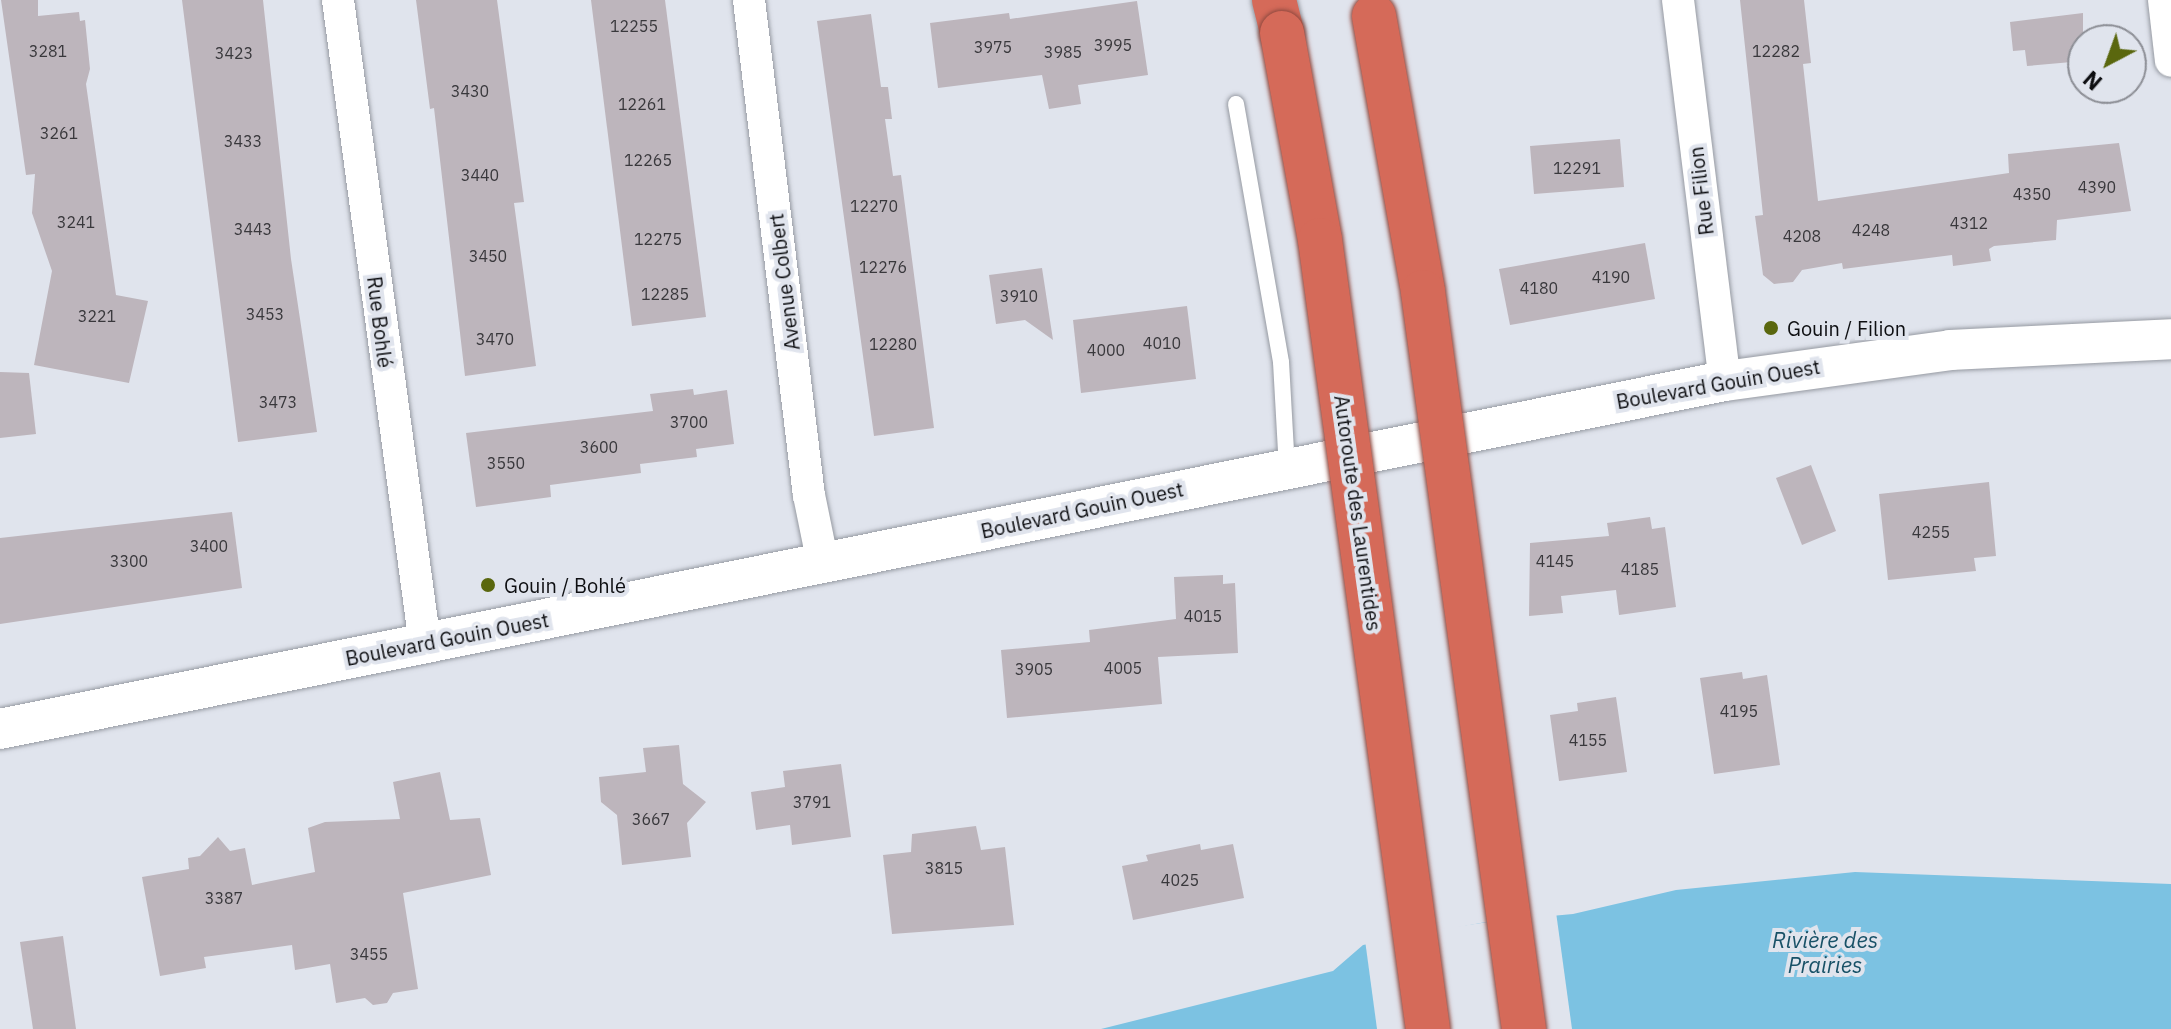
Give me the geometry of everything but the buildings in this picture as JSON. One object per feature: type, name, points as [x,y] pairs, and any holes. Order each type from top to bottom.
[{"type":"highway","points":[[1372,8],[1421,279],[1524,1029]]},
{"type":"highway","name":"Autoroute des Laurentides","points":[[1278,16],[1320,240],[1428,1029]]},
{"type":"street","name":"Rue Bohlé","points":[[338,0],[425,644]]},
{"type":"street","name":"Avenue Colbert","points":[[749,0],[809,495],[823,564]]},
{"type":"street","name":"Rue Filion","points":[[1678,0],[1725,381]]},
{"type":"street","points":[[2164,0],[2171,61]]},
{"type":"street","name":"Boulevard Gouin Ouest","points":[[0,729],[1725,381],[1950,350],[2171,339]]},
{"type":"lane","points":[[1236,104],[1281,362],[1287,469]]},
{"type":"water","name":"Rivière des Prairies","points":[[1855,872],[2171,884],[2171,1029],[1101,1029],[1333,971],[1363,945],[1486,922],[1573,914],[1676,890]]},
{"type":"pier","points":[[1556,912],[1572,1029],[1377,1029],[1365,940]]},
{"type":"place","name":"Gouin / Filion","points":[[1771,328]]},
{"type":"place","name":"Gouin / Bohlé","points":[[488,585]]}]
